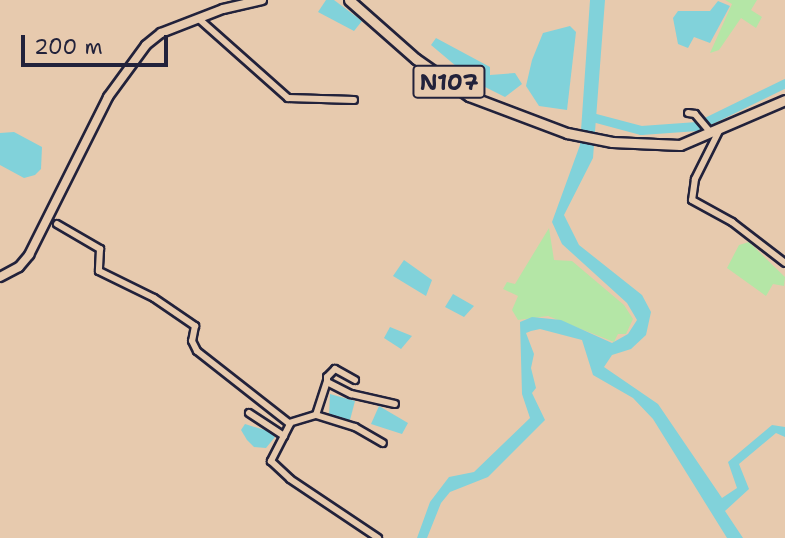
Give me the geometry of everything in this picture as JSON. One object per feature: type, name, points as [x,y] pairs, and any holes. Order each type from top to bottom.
[{"type":"highway","name":"N107","points":[[349,0],[416,59],[469,96],[567,133],[612,142],[680,145],[785,100]]},
{"type":"main road","points":[[0,277],[19,267],[29,255],[108,97],[146,45],[161,33],[262,0]]},
{"type":"street","points":[[199,19],[288,98],[354,100]]},
{"type":"street","points":[[688,113],[701,119],[713,131],[695,179],[692,200],[732,222],[785,263]]},
{"type":"street","points":[[57,224],[100,249],[99,271],[154,298],[195,326],[192,341],[197,351],[289,423]]},
{"type":"street","points":[[316,415],[327,382],[335,369],[355,380]]},
{"type":"street","points":[[327,382],[351,394],[395,404]]},
{"type":"street","points":[[250,413],[284,436]]},
{"type":"street","points":[[289,423],[316,415],[355,427],[383,443]]},
{"type":"street","points":[[289,423],[271,461],[290,479],[378,538]]},
{"type":"green space","points":[[725,0],[757,0],[751,10],[762,17],[756,28],[741,18],[719,50],[710,53],[732,4]]},
{"type":"green space","points":[[549,228],[554,260],[572,261],[624,305],[633,319],[626,334],[618,334],[614,342],[548,316],[518,320],[512,310],[518,296],[503,289],[507,282],[515,284]]},
{"type":"green space","points":[[749,242],[785,277],[784,286],[773,284],[766,296],[727,268],[739,245]]},
{"type":"water","points":[[326,0],[334,0],[362,21],[354,31],[318,12]]},
{"type":"water","points":[[590,0],[605,0],[593,158],[564,215],[579,245],[642,295],[651,312],[646,335],[631,349],[612,355],[604,367],[658,404],[722,498],[737,488],[728,462],[772,425],[785,427],[785,437],[776,433],[739,464],[749,489],[725,511],[743,538],[727,538],[653,419],[633,398],[593,375],[582,340],[540,329],[531,331],[526,333],[534,354],[531,368],[536,388],[532,393],[545,420],[488,477],[450,492],[441,503],[427,538],[417,538],[430,502],[449,477],[474,472],[530,418],[522,394],[520,322],[532,317],[561,320],[612,343],[628,334],[637,320],[627,303],[562,244],[552,222],[580,145]]},
{"type":"water","points":[[718,1],[730,6],[710,43],[694,37],[688,48],[678,44],[673,18],[678,11],[710,11]]},
{"type":"water","points":[[570,26],[576,32],[567,110],[539,106],[526,86],[532,60],[543,33]]},
{"type":"water","points":[[436,38],[490,67],[490,75],[515,73],[522,84],[505,97],[475,82],[431,45]]},
{"type":"water","points":[[14,132],[42,147],[41,169],[35,175],[24,178],[0,165],[0,133]]},
{"type":"water","points":[[404,260],[432,280],[426,296],[393,276]]},
{"type":"water","points":[[453,294],[474,306],[464,317],[445,307]]},
{"type":"water","points":[[390,327],[412,336],[401,349],[384,338]]},
{"type":"water","points":[[330,394],[355,401],[350,420],[329,417]]},
{"type":"water","points":[[379,406],[408,423],[402,434],[371,424]]},
{"type":"water","points":[[245,424],[271,432],[275,437],[266,448],[254,447],[241,430]]},
{"type":"waterway","points":[[592,117],[641,130],[697,126],[785,83]]}]
